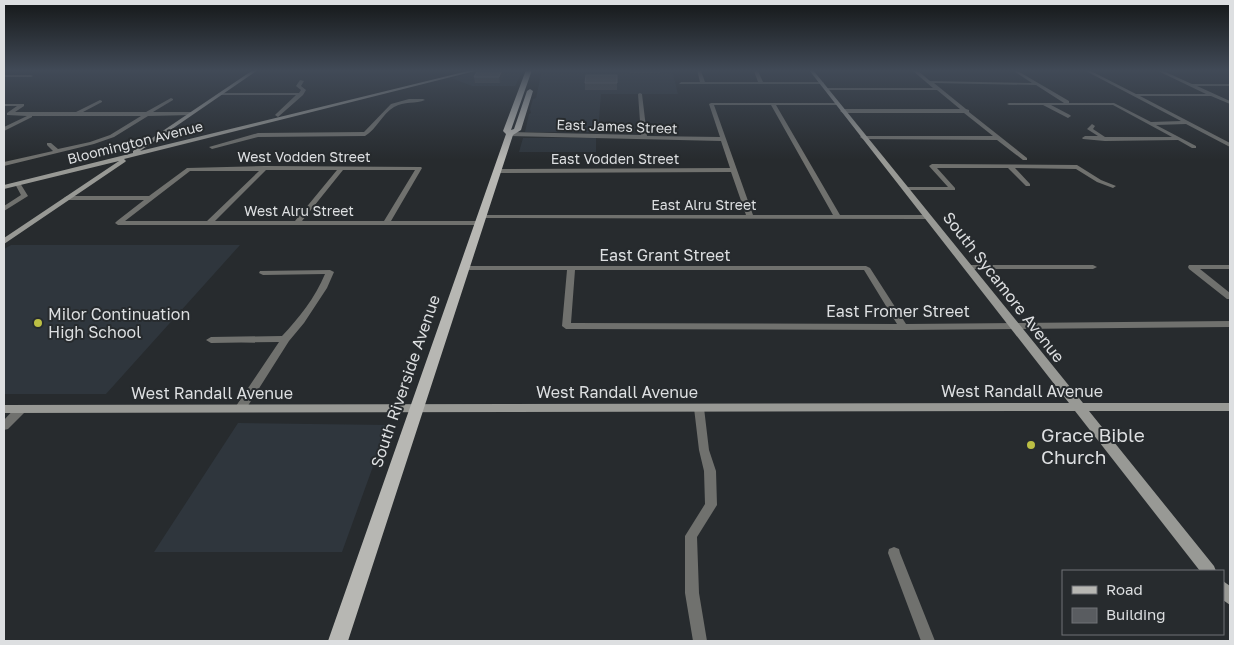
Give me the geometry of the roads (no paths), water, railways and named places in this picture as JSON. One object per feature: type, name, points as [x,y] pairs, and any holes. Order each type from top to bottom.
[{"type":"main road","name":"South Riverside Avenue","points":[[510,134],[507,131],[518,100]]},
{"type":"main road","name":"South Riverside Avenue","points":[[338,641],[497,171],[510,134],[517,130],[527,100]]},
{"type":"street","points":[[4,164],[92,143],[112,136],[169,100]]},
{"type":"street","points":[[4,242],[211,100]]},
{"type":"street","points":[[278,115],[294,100]]},
{"type":"street","name":"Bloomington Avenue","points":[[4,183],[339,100]]},
{"type":"street","name":"Bloomington Avenue","points":[[4,188],[355,100]]},
{"type":"street","points":[[212,147],[258,135],[365,134],[390,105],[407,100]]},
{"type":"street","points":[[641,100],[644,136]]},
{"type":"street","name":"South Sycamore Avenue","points":[[835,100],[1208,570]]},
{"type":"street","points":[[953,100],[1025,158]]},
{"type":"street","points":[[1065,100],[1069,103]]},
{"type":"street","points":[[1145,100],[1230,145]]},
{"type":"street","points":[[78,113],[100,101]]},
{"type":"street","points":[[1041,103],[1068,116]]},
{"type":"street","points":[[750,217],[711,104],[773,104],[967,111]]},
{"type":"street","points":[[773,104],[838,217]]},
{"type":"street","points":[[1009,104],[1114,104],[1194,147]]},
{"type":"street","points":[[4,105],[22,105],[10,114],[190,114]]},
{"type":"street","points":[[4,129],[33,114]]},
{"type":"street","points":[[1150,123],[1188,123]]},
{"type":"street","points":[[1092,126],[1090,129],[1105,139]]},
{"type":"street","points":[[246,127],[258,135]]},
{"type":"street","name":"East James Street","points":[[510,134],[723,139]]},
{"type":"street","points":[[863,137],[999,138]]},
{"type":"street","points":[[1085,138],[1180,139]]},
{"type":"street","points":[[1217,138],[1230,138]]},
{"type":"street","points":[[50,144],[57,151]]},
{"type":"street","points":[[905,189],[952,189],[932,166]]},
{"type":"street","points":[[932,166],[1077,167],[1099,181],[1113,186]]},
{"type":"street","points":[[1009,166],[1028,185]]},
{"type":"street","points":[[210,222],[265,168]]},
{"type":"street","points":[[386,223],[419,168]]},
{"type":"street","name":"West Vodden Street","points":[[151,198],[189,169],[419,168]]},
{"type":"street","points":[[297,223],[340,169]]},
{"type":"street","name":"East Vodden Street","points":[[497,171],[733,170]]},
{"type":"street","points":[[4,209],[25,196],[18,184]]},
{"type":"street","points":[[67,198],[151,198]]},
{"type":"street","points":[[118,223],[151,198]]},
{"type":"street","points":[[4,205],[14,202]]},
{"type":"street","name":"East Alru Street","points":[[480,220],[927,216]]},
{"type":"street","name":"West Alru Street","points":[[118,223],[386,223],[480,220]]},
{"type":"street","points":[[968,268],[1093,267]]},
{"type":"street","points":[[1230,267],[1192,267],[1230,297]]},
{"type":"street","name":"East Grant Street","points":[[464,268],[866,268],[903,327]]},
{"type":"street","name":"East Fromer Street","points":[[571,269],[566,326],[903,327],[1230,324]]},
{"type":"street","points":[[240,409],[285,339],[302,322],[323,288],[330,272],[263,273]]},
{"type":"street","points":[[211,340],[285,339]]},
{"type":"street","name":"West Randall Avenue","points":[[4,409],[1230,407]]},
{"type":"street","points":[[699,408],[704,450],[710,471],[711,505],[691,536],[692,593],[700,641]]},
{"type":"street","points":[[4,426],[21,409]]},
{"type":"street","points":[[894,553],[928,641]]},
{"type":"place","name":"Milor Continuation High School","points":[[38,323]]},
{"type":"place","name":"Grace Bible Church","points":[[1031,445]]}]
